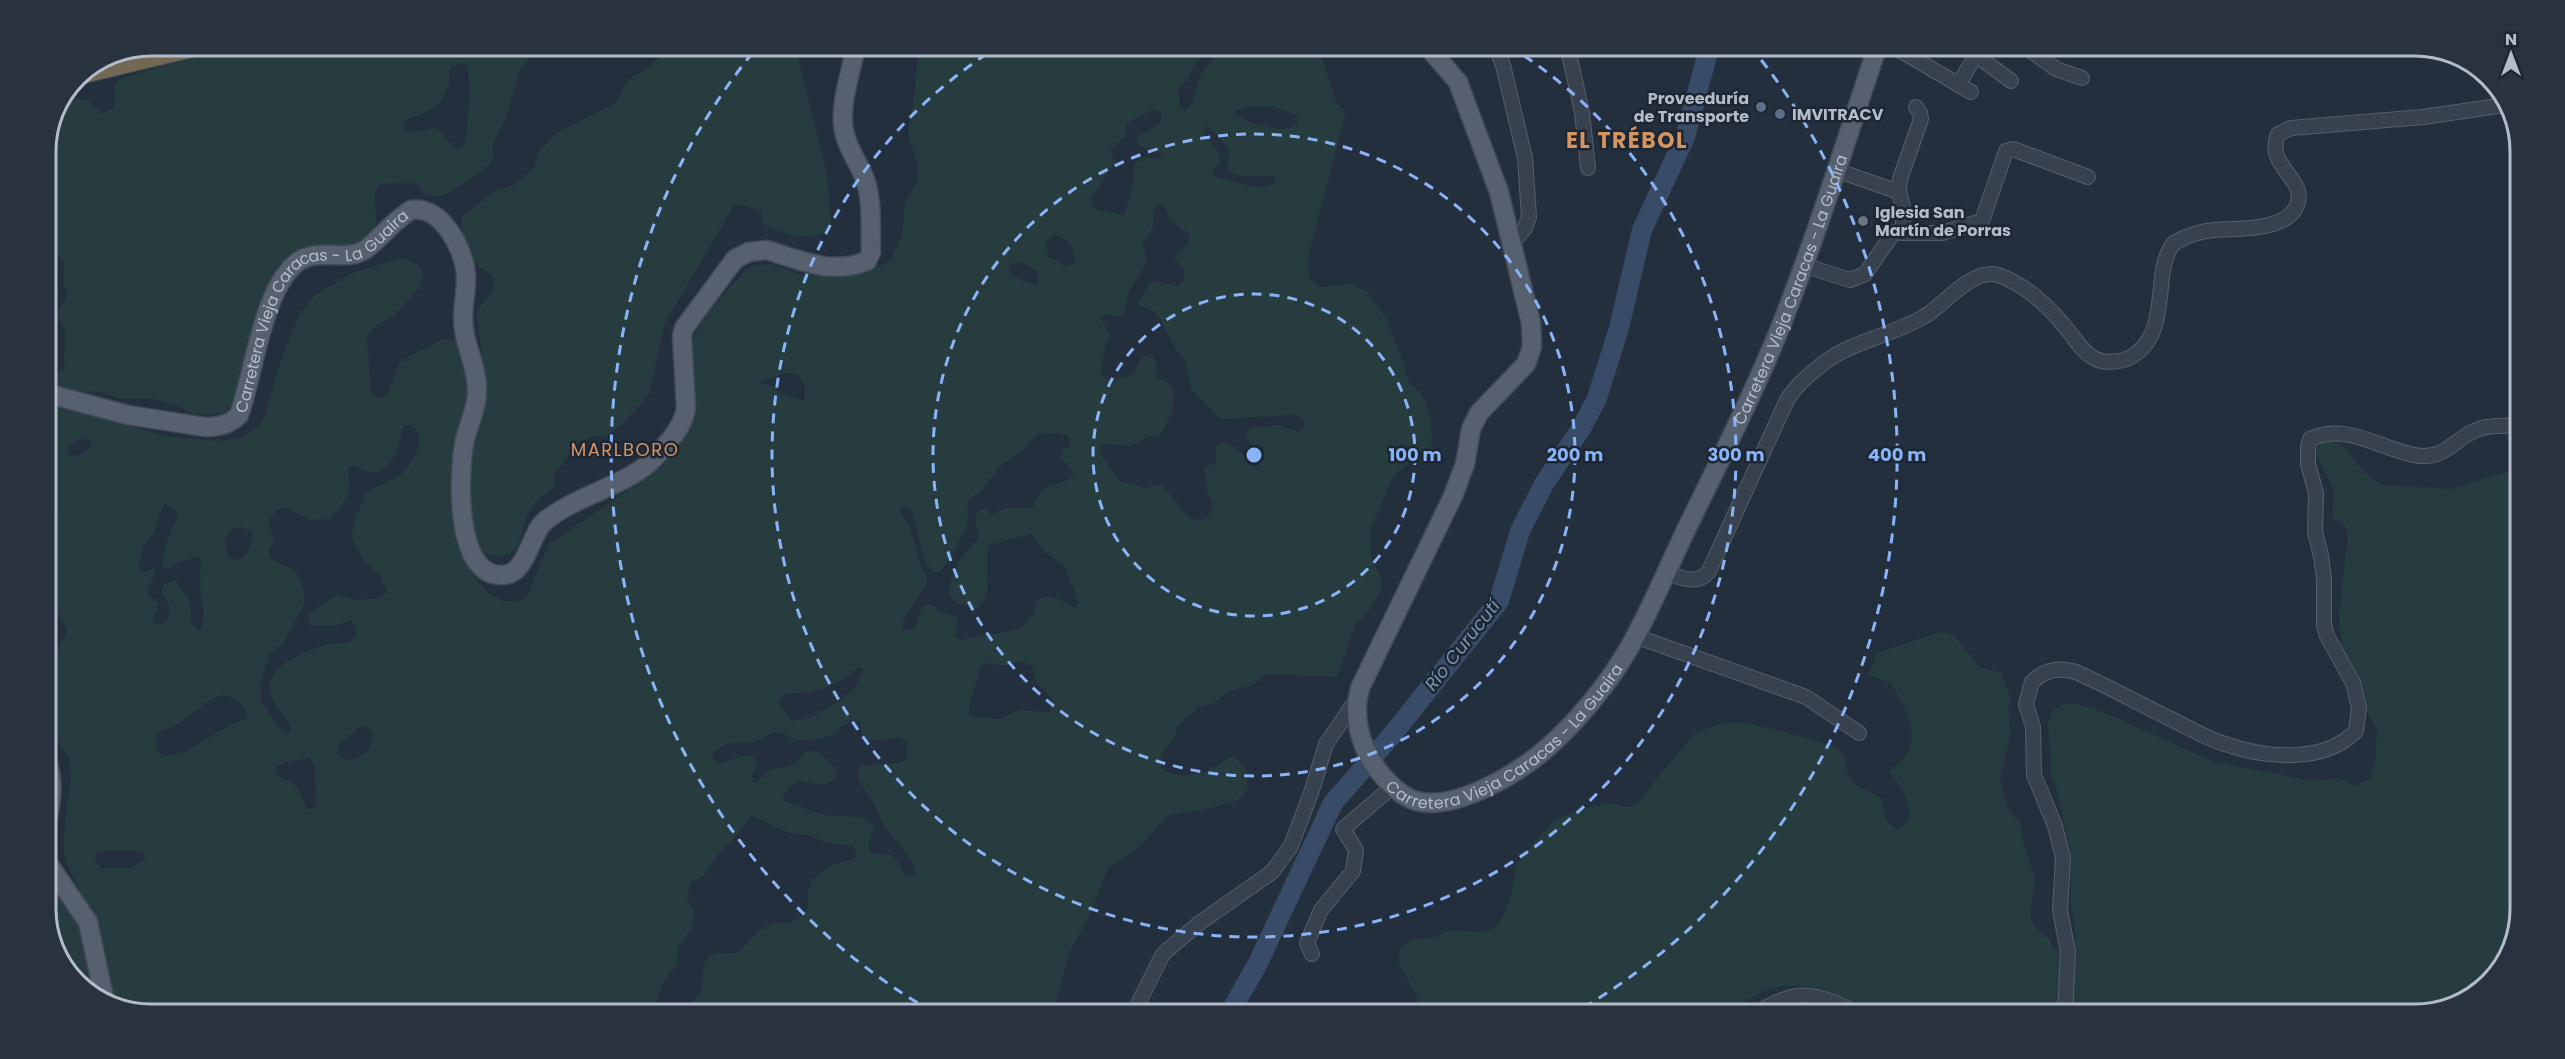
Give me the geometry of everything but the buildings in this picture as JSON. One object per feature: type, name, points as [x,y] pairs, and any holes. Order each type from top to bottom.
[{"type":"highway","points":[[103,68],[154,56]]},
{"type":"main road","name":"Carretera Vieja Caracas - La Guaira","points":[[56,396],[128,415],[205,427],[227,424],[239,415],[269,308],[289,270],[300,260],[315,255],[361,251],[411,210],[421,208],[431,211],[449,230],[464,262],[466,280],[463,300],[464,331],[475,371],[477,391],[463,456],[462,508],[465,537],[472,554],[486,570],[503,576],[511,574],[521,564],[537,530],[544,521],[586,496],[643,468],[651,462],[677,431],[685,417],[686,408],[682,336],[684,328],[735,259],[759,250],[822,267],[842,268],[867,261],[871,252],[869,196],[865,179],[844,133],[843,121],[843,109],[854,56]]},
{"type":"main road","name":"Carretera Vieja Caracas - La Guaira","points":[[1436,56],[1452,74],[1464,95],[1499,192],[1531,323],[1531,356],[1474,421],[1465,464],[1453,496],[1359,688],[1356,699],[1358,725],[1364,746],[1377,768],[1392,787],[1413,799],[1436,803],[1481,791],[1540,754],[1582,712],[1628,649],[1755,388],[1803,265],[1874,56]]},
{"type":"main road","points":[[56,875],[88,922],[103,991]]},
{"type":"street","points":[[1499,56],[1525,158],[1529,217],[1525,228],[1513,242]]},
{"type":"street","points":[[1569,56],[1582,112],[1588,168]]},
{"type":"street","points":[[1909,56],[1971,92]]},
{"type":"street","points":[[1958,85],[1973,56]]},
{"type":"street","points":[[1983,56],[2011,81]]},
{"type":"street","points":[[2038,56],[2056,69],[2082,78]]},
{"type":"street","points":[[1666,572],[1680,578],[1695,580],[1706,576],[1787,400],[1799,383],[1827,360],[1927,316],[1972,280],[1987,274],[2012,281],[2049,309],[2093,358],[2106,361],[2127,359],[2145,342],[2155,323],[2162,299],[2166,259],[2174,243],[2203,232],[2256,228],[2274,223],[2294,210],[2299,202],[2298,193],[2278,163],[2275,148],[2278,135],[2291,128],[2381,122],[2499,106]]},
{"type":"street","points":[[1903,233],[1900,179],[1921,119],[1916,107]]},
{"type":"street","points":[[1803,265],[1850,280],[1865,274],[1894,232],[1942,233],[1982,221],[2006,151],[2013,149],[2088,177]]},
{"type":"street","points":[[1836,170],[1899,192]]},
{"type":"street","points":[[2065,1004],[2068,952],[2060,910],[2063,858],[2055,826],[2034,775],[2033,727],[2026,704],[2032,682],[2049,671],[2062,669],[2076,672],[2210,739],[2245,750],[2293,755],[2312,754],[2336,746],[2356,731],[2360,708],[2353,683],[2326,636],[2324,579],[2315,532],[2316,493],[2308,464],[2310,439],[2325,432],[2337,432],[2394,449],[2429,455],[2443,453],[2466,435],[2481,428],[2509,425]]},
{"type":"street","points":[[1635,636],[1806,697],[1859,733]]},
{"type":"street","points":[[1138,1004],[1163,954],[1198,924],[1272,872],[1285,855],[1306,809],[1326,744],[1356,699]]},
{"type":"street","points":[[1312,954],[1307,943],[1321,910],[1353,871],[1356,850],[1343,828],[1392,787]]},
{"type":"street","points":[[1771,1004],[1778,1000],[1800,995],[1820,997],[1836,1004]]},
{"type":"green space","points":[[200,56],[530,56],[519,73],[506,118],[493,144],[493,157],[489,165],[451,192],[439,196],[425,195],[419,185],[412,183],[380,184],[374,194],[377,228],[367,247],[287,265],[236,399],[228,410],[216,414],[195,415],[174,404],[154,399],[121,399],[100,392],[56,389],[56,372],[64,370],[65,331],[57,314],[68,294],[63,284],[64,262],[60,257],[56,258],[56,144],[59,126],[65,108],[71,98],[86,99],[103,114],[114,107],[115,84],[121,78]],"holes":[[[464,62],[469,76],[466,141],[463,147],[457,149],[435,128],[407,132],[402,121],[418,116],[440,104],[449,85],[450,67]]]},
{"type":"green space","points":[[798,56],[827,174],[831,225],[818,235],[788,234],[762,223],[761,210],[735,204],[664,325],[650,393],[625,422],[608,435],[591,437],[579,443],[554,475],[555,484],[534,504],[528,514],[516,548],[510,553],[500,555],[485,554],[472,539],[466,477],[484,376],[477,314],[492,291],[493,281],[491,275],[477,265],[471,255],[463,234],[462,216],[496,190],[514,185],[522,179],[534,167],[539,152],[556,133],[613,105],[628,81],[659,57]]},
{"type":"green space","points":[[918,56],[1203,56],[1194,65],[1188,79],[1178,90],[1180,107],[1185,111],[1191,106],[1202,71],[1215,56],[1322,56],[1337,104],[1346,111],[1307,261],[1309,277],[1320,287],[1349,284],[1367,291],[1386,318],[1400,352],[1409,383],[1422,394],[1431,419],[1432,445],[1394,475],[1370,530],[1371,558],[1383,582],[1381,591],[1369,611],[1355,625],[1337,677],[1266,674],[1253,685],[1230,691],[1214,703],[1199,707],[1176,727],[1177,734],[1161,755],[1161,768],[1172,774],[1193,775],[1215,767],[1226,759],[1236,757],[1246,771],[1248,790],[1238,800],[1215,807],[1169,815],[1141,845],[1108,869],[1089,917],[1069,953],[1056,1004],[690,1004],[702,988],[704,966],[708,957],[715,953],[737,953],[765,927],[797,919],[808,907],[808,891],[812,880],[832,865],[854,859],[857,856],[853,846],[828,843],[808,835],[789,833],[752,816],[719,853],[704,876],[690,883],[687,898],[695,912],[692,927],[678,948],[677,964],[664,981],[656,1004],[150,1004],[132,1002],[111,994],[88,909],[65,860],[63,843],[71,775],[69,758],[56,740],[56,653],[67,632],[56,612],[56,405],[169,437],[221,441],[242,437],[259,426],[266,413],[278,369],[299,315],[313,297],[349,274],[398,259],[407,259],[418,266],[423,273],[420,287],[394,316],[377,325],[367,336],[371,394],[379,398],[387,395],[399,363],[418,351],[442,339],[457,340],[463,352],[469,384],[460,424],[456,459],[456,539],[471,573],[487,592],[503,601],[517,602],[527,596],[549,544],[662,467],[671,450],[695,334],[708,313],[744,271],[754,265],[772,264],[803,276],[879,267],[891,260],[902,234],[905,203],[918,181],[918,164],[909,139],[909,123],[913,107]],"holes":[[[1251,106],[1272,106],[1296,115],[1298,122],[1293,127],[1277,129],[1258,125],[1235,115],[1236,110]],[[1154,109],[1162,113],[1160,123],[1139,136],[1136,142],[1142,147],[1158,150],[1162,156],[1159,159],[1142,157],[1134,165],[1133,187],[1124,215],[1094,209],[1091,200],[1115,162],[1110,150],[1126,136],[1126,126],[1129,122]],[[1206,126],[1227,147],[1228,168],[1232,172],[1242,176],[1275,177],[1275,183],[1260,187],[1214,177],[1212,171],[1220,163],[1220,158],[1205,133]],[[1158,204],[1165,208],[1170,220],[1189,234],[1189,242],[1175,256],[1175,260],[1184,268],[1183,281],[1177,286],[1156,281],[1150,283],[1138,303],[1154,311],[1177,352],[1184,358],[1191,390],[1221,419],[1295,415],[1303,418],[1305,422],[1303,429],[1298,432],[1278,425],[1250,428],[1246,435],[1256,454],[1253,461],[1249,461],[1234,446],[1220,444],[1215,450],[1216,464],[1208,465],[1204,469],[1208,495],[1213,506],[1208,517],[1202,521],[1188,516],[1162,485],[1145,488],[1120,481],[1099,452],[1102,444],[1131,446],[1147,437],[1160,435],[1174,404],[1171,386],[1168,382],[1155,376],[1157,364],[1152,354],[1141,359],[1131,375],[1106,379],[1101,374],[1104,351],[1111,337],[1101,318],[1108,313],[1116,317],[1123,315],[1129,292],[1148,261],[1142,244],[1154,226],[1153,211]],[[1053,235],[1063,238],[1073,249],[1074,264],[1065,266],[1049,257],[1045,244]],[[1023,262],[1038,272],[1038,284],[1023,281],[1011,274],[1009,264]],[[784,373],[799,375],[805,386],[805,401],[780,393],[773,386],[759,383],[761,380],[774,378]],[[404,425],[412,425],[419,436],[414,458],[400,475],[366,493],[351,537],[363,559],[381,577],[387,592],[380,598],[356,600],[337,595],[311,612],[308,617],[310,625],[338,625],[352,620],[357,633],[351,641],[323,646],[294,658],[285,663],[273,676],[270,685],[271,694],[291,730],[286,736],[261,702],[260,686],[269,655],[284,642],[304,604],[305,592],[295,570],[270,557],[269,549],[274,543],[269,520],[276,511],[284,507],[311,520],[330,519],[341,506],[349,490],[348,468],[356,466],[367,472],[384,469],[390,463]],[[1043,433],[1061,433],[1070,438],[1070,445],[1063,450],[1061,457],[1074,473],[1066,481],[1049,486],[1043,491],[1037,497],[1033,508],[1005,508],[991,515],[987,508],[981,510],[976,516],[978,539],[961,557],[951,579],[949,594],[956,603],[978,609],[986,594],[989,545],[1031,534],[1045,552],[1063,565],[1079,601],[1078,605],[1074,607],[1056,598],[1043,598],[1038,600],[1032,616],[1020,629],[961,640],[953,636],[958,621],[955,616],[939,612],[934,606],[926,604],[914,628],[906,630],[902,628],[905,617],[926,584],[927,576],[922,569],[910,528],[900,511],[902,507],[909,508],[913,514],[925,562],[932,571],[939,573],[966,527],[969,499],[982,490],[1001,465],[1020,453],[1036,436]],[[83,439],[91,440],[91,445],[87,450],[75,456],[68,454],[71,444]],[[167,504],[176,512],[178,518],[167,542],[163,568],[170,569],[179,562],[197,557],[201,560],[200,587],[204,620],[199,632],[191,624],[190,601],[175,580],[163,585],[161,591],[170,608],[168,619],[161,624],[154,624],[152,620],[158,608],[158,602],[149,596],[148,589],[156,572],[153,569],[141,572],[139,564],[143,546],[153,534],[163,506]],[[242,527],[252,532],[246,554],[238,559],[233,560],[227,553],[225,539],[234,528]],[[1013,662],[1025,662],[1032,666],[1036,683],[1052,698],[1051,710],[1049,712],[1020,710],[999,719],[970,716],[970,704],[979,667],[985,663],[1006,666]],[[857,668],[863,671],[854,689],[810,718],[792,721],[779,704],[778,700],[785,694],[805,693],[833,685]],[[223,695],[236,699],[245,709],[247,718],[231,724],[187,751],[166,756],[158,752],[155,744],[158,733],[176,725],[216,697]],[[853,720],[860,723],[862,735],[867,738],[876,740],[901,737],[908,744],[907,759],[898,763],[861,766],[857,778],[873,802],[884,825],[911,860],[915,875],[906,878],[892,855],[869,853],[869,841],[874,827],[864,817],[823,815],[785,801],[783,794],[797,781],[825,785],[835,778],[838,771],[818,751],[805,752],[794,765],[769,770],[753,783],[752,775],[758,763],[752,756],[718,763],[711,754],[726,744],[755,742],[772,733],[782,733],[796,740],[812,740],[837,734],[841,727]],[[360,727],[366,727],[373,733],[371,745],[359,757],[341,758],[337,753],[339,744]],[[310,758],[316,768],[315,807],[308,810],[297,786],[278,776],[275,768],[285,762]],[[101,851],[143,851],[145,859],[132,868],[101,868],[95,859],[96,852]]]},
{"type":"green space","points":[[2333,441],[2346,448],[2362,470],[2382,485],[2453,489],[2509,472],[2510,909],[2508,927],[2497,956],[2486,971],[2467,988],[2439,1000],[2415,1004],[1856,1004],[1820,990],[1803,986],[1786,986],[1768,990],[1743,1004],[1416,1004],[1418,999],[1398,961],[1400,949],[1410,940],[1436,937],[1449,930],[1484,932],[1494,928],[1502,918],[1512,892],[1517,864],[1553,821],[1591,806],[1612,804],[1630,807],[1637,803],[1693,735],[1720,724],[1745,723],[1790,733],[1839,750],[1844,757],[1851,780],[1882,799],[1887,820],[1897,830],[1909,818],[1908,802],[1889,771],[1907,754],[1911,745],[1911,727],[1905,708],[1891,683],[1868,675],[1877,653],[1940,632],[1953,634],[1980,667],[2002,673],[2010,696],[2008,710],[2011,733],[2000,780],[2009,810],[2021,824],[2024,846],[2035,877],[2030,917],[2034,926],[2049,939],[2054,948],[2064,954],[2069,954],[2076,940],[2071,903],[2070,847],[2055,783],[2052,780],[2048,723],[2052,712],[2063,704],[2077,704],[2101,711],[2214,762],[2312,781],[2338,778],[2355,786],[2370,779],[2375,766],[2377,730],[2342,649],[2339,618],[2348,531],[2342,522],[2332,519],[2334,491],[2314,451],[2320,444]]},
{"type":"green space","points":[[56,893],[75,915],[84,941],[91,983],[83,976],[68,956],[61,939],[57,927]]},
{"type":"waterway","name":"Río Curucutí","points":[[1235,1004],[1257,965],[1333,803],[1392,735],[1499,601],[1520,531],[1544,484],[1582,427],[1597,398],[1619,328],[1642,230],[1685,137],[1707,56]]},
{"type":"place","name":"Proveeduría de Transporte","points":[[1761,107]]},
{"type":"place","name":"IMVITRACV","points":[[1780,114]]},
{"type":"place","name":"Iglesia San Martín de Porras","points":[[1863,221]]},
{"type":"district","name":"EL TRÉBOL","points":[[1627,140]]},
{"type":"district","name":"MARLBORO","points":[[625,449]]}]
